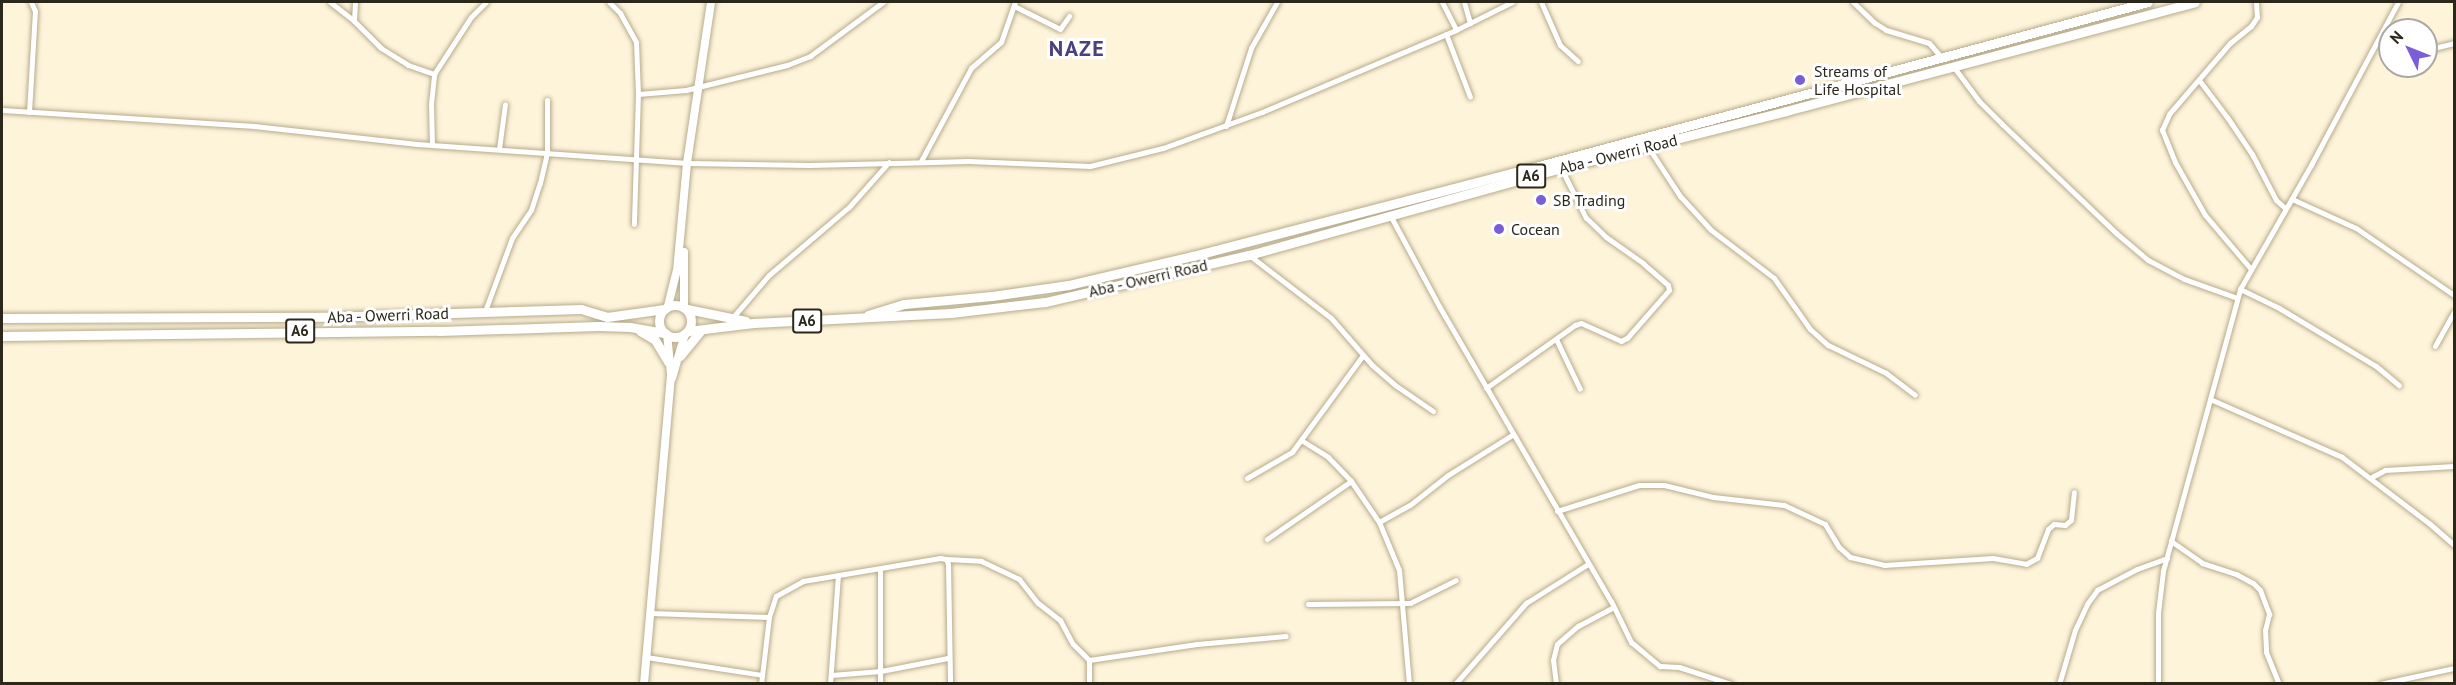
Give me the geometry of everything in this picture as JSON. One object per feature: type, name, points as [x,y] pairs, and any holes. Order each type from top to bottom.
[{"type":"highway","name":"Aba - Owerri Road","points":[[860,318],[884,308],[904,304],[992,296],[1068,285],[1193,256],[1547,164],[2148,2]]},
{"type":"highway","name":"Aba - Owerri Road","points":[[2,336],[630,327],[676,337],[701,330],[754,323],[951,313],[1044,302],[1249,255],[1561,168],[2195,2]]},
{"type":"highway","name":"Aba - Owerri Road","points":[[2,318],[327,317],[581,309],[607,317],[666,307],[685,308],[754,323]]},
{"type":"highway","points":[[666,307],[659,324],[666,334]]},
{"type":"highway","points":[[685,308],[692,320],[686,333]]},
{"type":"highway","points":[[168,333],[169,318]]},
{"type":"highway","points":[[630,327],[655,340],[668,362]]},
{"type":"highway","points":[[680,356],[701,330]]},
{"type":"main road","points":[[666,307],[677,272],[687,163],[711,2]]},
{"type":"main road","points":[[680,230],[684,250],[685,308]]},
{"type":"main road","points":[[670,385],[686,333]]},
{"type":"main road","points":[[644,684],[670,385],[666,334]]},
{"type":"street","points":[[29,112],[35,11],[30,2]]},
{"type":"street","points":[[330,2],[354,21],[381,48],[408,65],[434,74]]},
{"type":"street","points":[[354,21],[355,2]]},
{"type":"street","points":[[432,145],[431,104],[434,74],[471,17],[486,2]]},
{"type":"street","points":[[609,2],[620,13],[636,42],[638,94],[634,224]]},
{"type":"street","points":[[638,94],[686,90],[740,78],[810,56],[883,2]]},
{"type":"street","points":[[1226,126],[1251,48],[1277,2]]},
{"type":"street","points":[[1442,2],[1456,30]]},
{"type":"street","points":[[1464,2],[1470,23]]},
{"type":"street","points":[[2,110],[254,126],[432,145],[687,163],[809,165],[921,161],[1090,166],[1163,148],[1226,126],[1456,30],[1512,2]]},
{"type":"street","points":[[1541,2],[1560,45],[1578,61]]},
{"type":"street","points":[[1853,2],[1886,30],[1929,43],[1941,57]]},
{"type":"street","points":[[2250,268],[2205,214],[2175,162],[2162,130],[2169,114],[2230,44],[2251,26],[2257,17],[2256,2]]},
{"type":"street","points":[[2390,18],[2398,2]]},
{"type":"street","points":[[921,161],[971,68],[1001,42],[1015,4],[1060,29],[1069,16]]},
{"type":"street","points":[[1446,34],[1470,97]]},
{"type":"street","points":[[2158,684],[2158,613],[2167,558],[2240,289],[2378,40]]},
{"type":"street","points":[[2438,47],[2454,42]]},
{"type":"street","points":[[1952,66],[1979,101],[2067,189],[2148,260],[2184,279],[2237,298]]},
{"type":"street","points":[[2199,80],[2252,154],[2276,200],[2286,209]]},
{"type":"street","points":[[485,311],[512,238],[531,210],[547,152],[547,100]]},
{"type":"street","points":[[499,149],[506,104]]},
{"type":"street","points":[[1648,147],[1680,196],[1711,230],[1774,278],[1810,329],[1828,345],[1886,373],[1915,395]]},
{"type":"street","points":[[733,317],[769,275],[849,207],[889,162]]},
{"type":"street","points":[[1486,388],[1581,323],[1621,341],[1627,338],[1669,290],[1668,285],[1643,263],[1606,237],[1587,218],[1561,168]]},
{"type":"street","points":[[2292,199],[2356,228],[2454,295]]},
{"type":"street","points":[[1390,215],[1512,435],[1613,607],[1631,642],[1660,666],[1679,667],[1731,684]]},
{"type":"street","points":[[1249,255],[1331,318],[1363,355],[1395,385],[1433,411]]},
{"type":"street","points":[[2240,289],[2279,308],[2376,366],[2399,385]]},
{"type":"street","points":[[2434,346],[2454,312]]},
{"type":"street","points":[[1556,339],[1580,389]]},
{"type":"street","points":[[1247,478],[1287,457],[1363,355]]},
{"type":"street","points":[[2210,399],[2342,457],[2430,524],[2454,546]]},
{"type":"street","points":[[1379,522],[1410,505],[1448,475],[1512,435]]},
{"type":"street","points":[[1301,440],[1328,457],[1350,481],[1379,522],[1399,570],[1404,603],[1409,684]]},
{"type":"street","points":[[2370,478],[2385,470],[2454,466]]},
{"type":"street","points":[[1267,539],[1350,481]]},
{"type":"street","points":[[1557,511],[1639,485],[1664,485],[1713,497],[1785,505],[1824,524],[1839,547],[1850,557],[1884,564],[1993,558],[2026,564],[2037,558],[2048,529],[2054,525],[2066,525],[2071,520],[2074,492]]},
{"type":"street","points":[[2171,542],[2202,563],[2236,574],[2253,582],[2260,590],[2269,614],[2265,630],[2266,652],[2280,684]]},
{"type":"street","points":[[761,684],[772,601],[788,587],[803,581],[940,558],[981,561],[1013,574],[1023,582],[1038,603],[1060,620],[1073,644],[1089,660],[1089,684]]},
{"type":"street","points":[[2059,684],[2075,630],[2087,604],[2097,590],[2137,569],[2167,558]]},
{"type":"street","points":[[946,559],[948,564],[950,684]]},
{"type":"street","points":[[1455,684],[1526,603],[1588,564]]},
{"type":"street","points":[[880,569],[880,684]]},
{"type":"street","points":[[830,684],[838,575]]},
{"type":"street","points":[[1308,604],[1404,603],[1416,601],[1456,580]]},
{"type":"street","points":[[1556,684],[1553,660],[1557,644],[1578,626],[1613,607]]},
{"type":"street","points":[[650,613],[769,616]]},
{"type":"street","points":[[1089,660],[1197,644],[1286,636]]},
{"type":"street","points":[[646,657],[762,675]]},
{"type":"street","points":[[831,675],[881,671],[948,658]]},
{"type":"street","points":[[2380,684],[2454,668]]},
{"type":"place","name":"Streams of Life Hospital","points":[[1800,80]]},
{"type":"place","name":"SB Trading","points":[[1541,200]]},
{"type":"place","name":"Cocean","points":[[1499,229]]},
{"type":"district","name":"NAZE","points":[[1077,49]]}]
